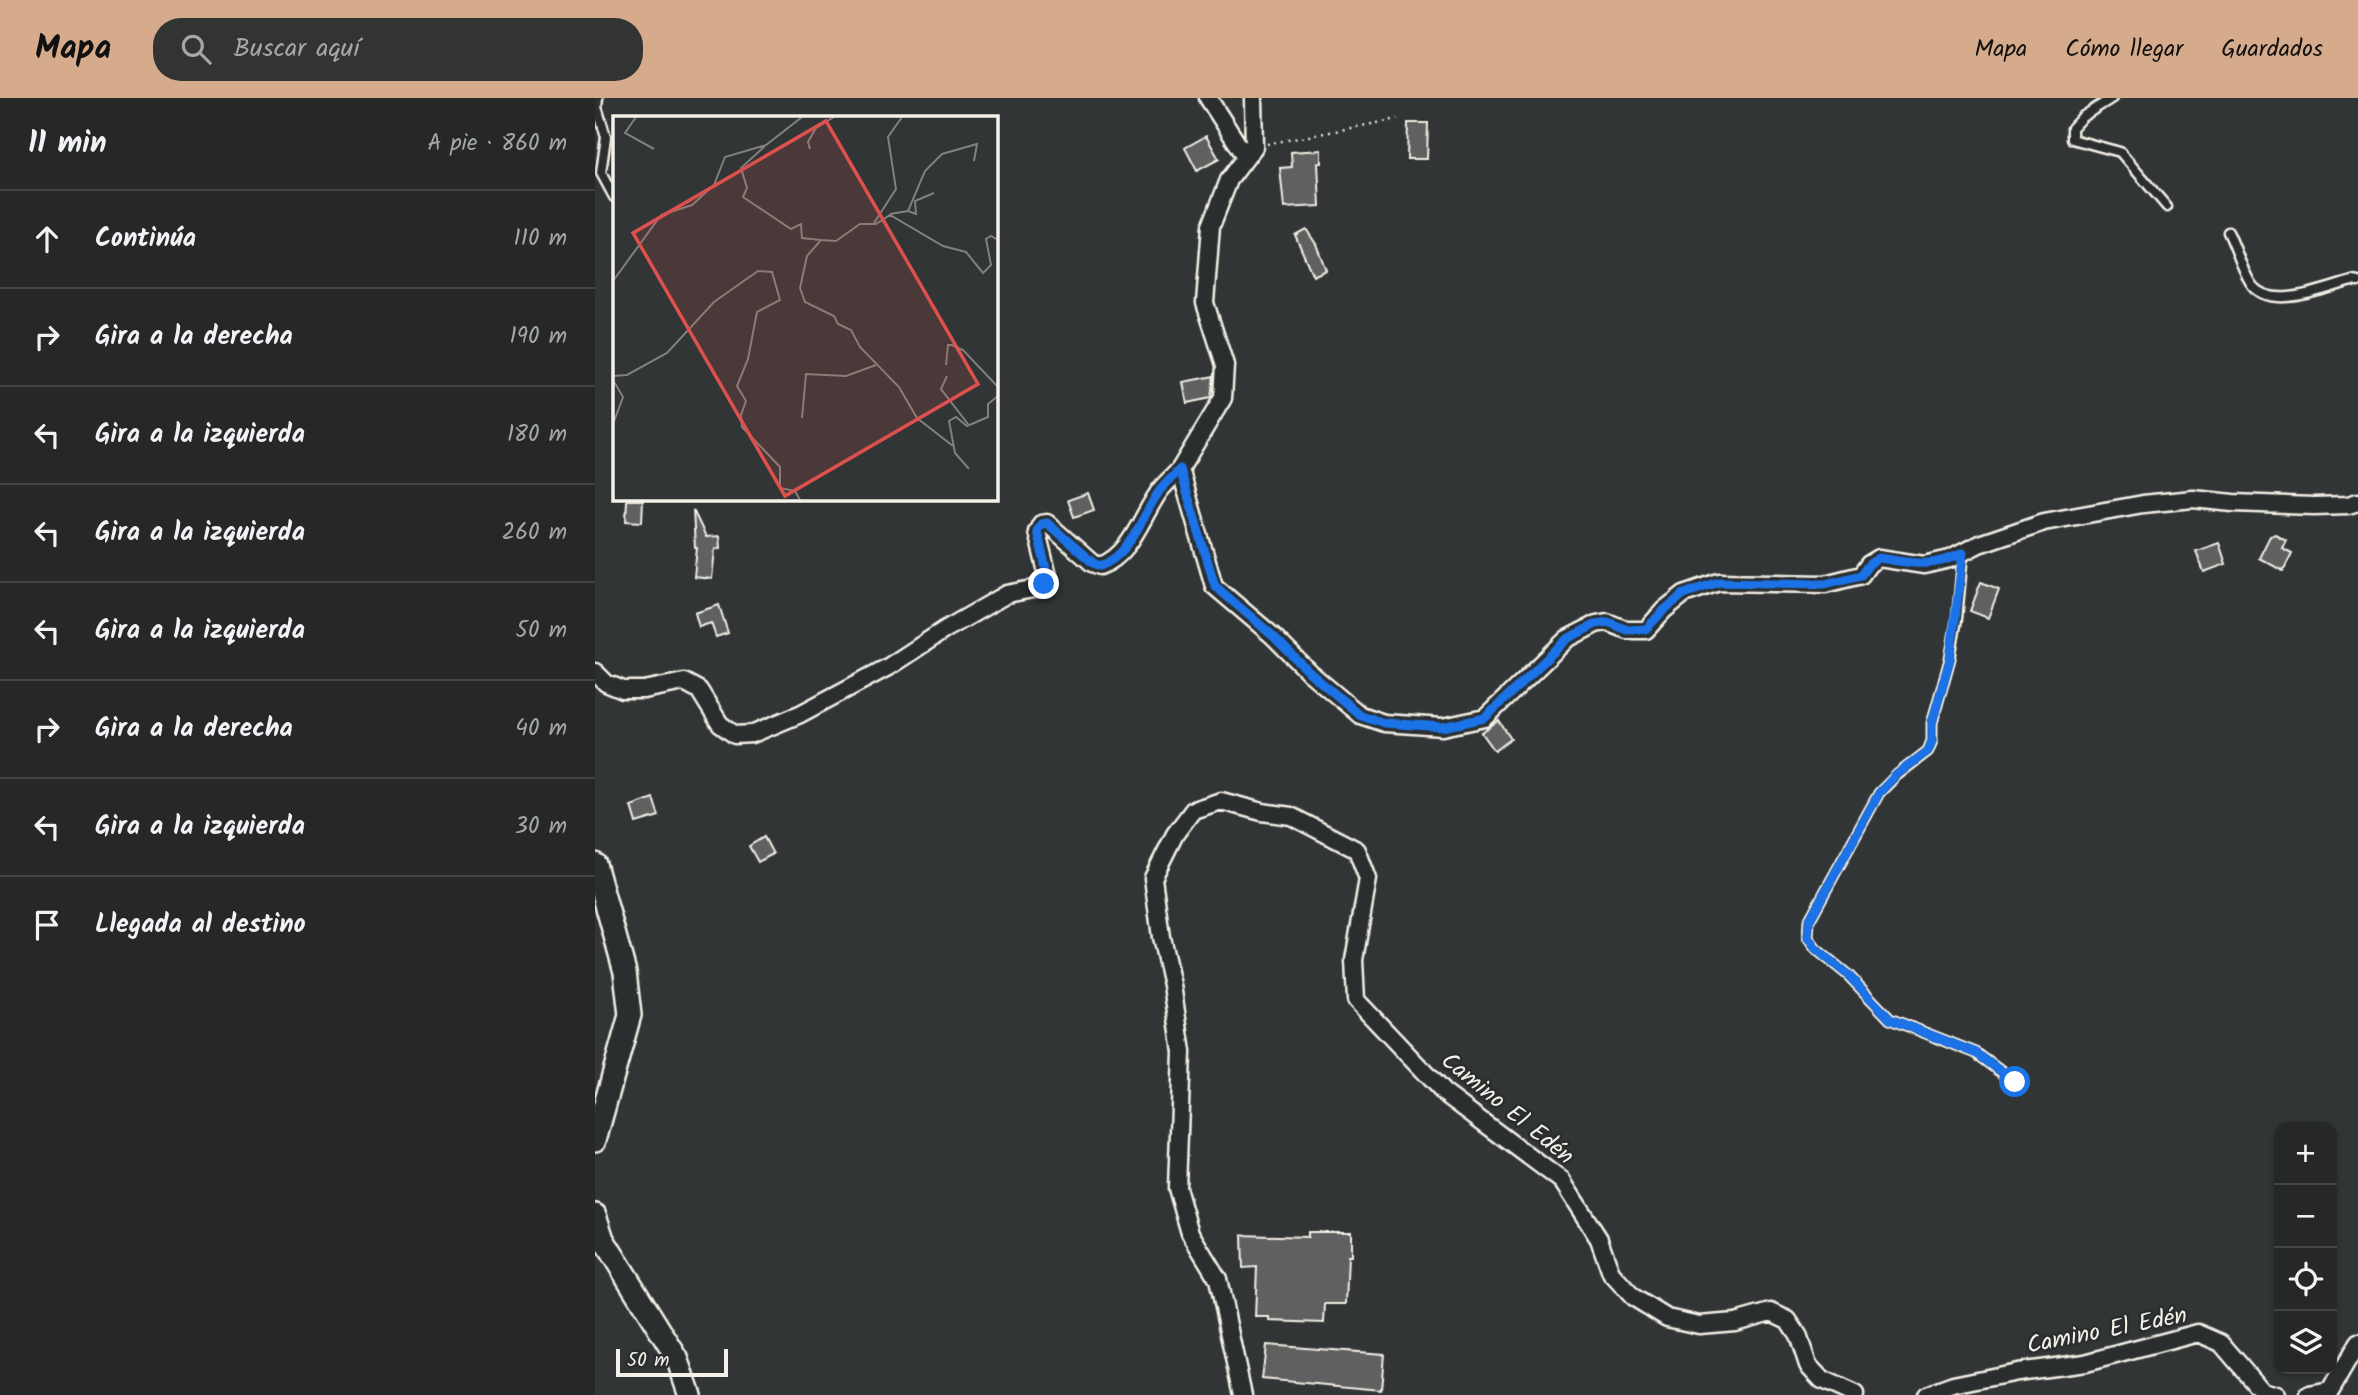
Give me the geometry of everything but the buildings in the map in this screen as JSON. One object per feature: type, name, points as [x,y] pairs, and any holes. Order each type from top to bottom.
[{"type":"street","points":[[1208,98],[1250,152]]},
{"type":"street","points":[[595,672],[606,683],[623,690],[644,690],[684,682],[699,690],[720,723],[735,735],[752,734],[800,714],[888,667],[1007,594],[1038,588],[1044,584],[1048,576],[1037,531],[1041,524],[1047,523],[1093,563],[1100,566],[1111,562],[1124,549],[1161,489],[1180,469],[1223,398],[1225,365],[1205,303],[1211,226],[1229,180],[1250,152],[1253,98]]},
{"type":"street","points":[[1180,469],[1215,586],[1360,715],[1384,723],[1443,727],[1485,718],[1567,639],[1596,624],[1608,622],[1627,630],[1646,629],[1684,594],[1719,582],[1825,584],[1861,575],[1869,564],[1879,558],[1924,565],[1950,559],[2005,533],[2044,522],[2143,504],[2193,499],[2314,506],[2358,502]]},
{"type":"street","name":"Camino El Edén","points":[[1243,1395],[1217,1279],[1191,1233],[1177,1188],[1182,1052],[1173,985],[1161,937],[1153,878],[1175,834],[1193,810],[1221,801],[1262,812],[1291,816],[1357,849],[1368,879],[1354,960],[1356,1000],[1444,1093],[1562,1181],[1599,1239],[1611,1273],[1633,1297],[1667,1318],[1699,1325],[1735,1322],[1770,1312],[1788,1320],[1798,1335],[1808,1365],[1822,1380],[1855,1395]]},
{"type":"street","points":[[595,864],[625,972],[630,1015],[595,1140]]},
{"type":"street","points":[[595,1215],[603,1239],[677,1359],[690,1395]]},
{"type":"street","name":"Camino El Edén","points":[[1926,1395],[1953,1385],[2017,1371],[2085,1363],[2198,1333],[2221,1343],[2262,1391],[2276,1395]]},
{"type":"street","points":[[2309,1395],[2330,1391],[2358,1343]]},
{"type":"lane","points":[[599,98],[597,107],[606,137],[601,173],[613,195]]},
{"type":"lane","points":[[2112,98],[2082,117],[2072,128],[2072,139],[2120,152],[2167,207]]},
{"type":"lane","points":[[2228,232],[2251,284],[2260,293],[2275,297],[2299,297],[2352,281],[2358,282]]},
{"type":"lane","points":[[1963,553],[1950,659],[1932,723],[1932,741],[1928,751],[1896,775],[1879,793],[1809,921],[1808,938],[1816,949],[1848,975],[1890,1019],[1976,1053],[2015,1082]]},
{"type":"path","points":[[1250,152],[1398,118]]},
{"type":"route","points":[[1044,584],[1048,576],[1039,546],[1037,531],[1041,524],[1047,523],[1093,563],[1100,566],[1111,562],[1124,549],[1161,489],[1180,469],[1215,586],[1360,715],[1384,723],[1443,727],[1485,718],[1567,639],[1596,624],[1608,622],[1627,630],[1646,629],[1684,594],[1719,582],[1825,584],[1861,575],[1869,564],[1879,558],[1924,565],[1963,553],[1950,659],[1941,684],[1928,751],[1896,775],[1879,793],[1809,921],[1808,938],[1816,949],[1848,975],[1890,1019],[1976,1053],[2015,1082]]}]
